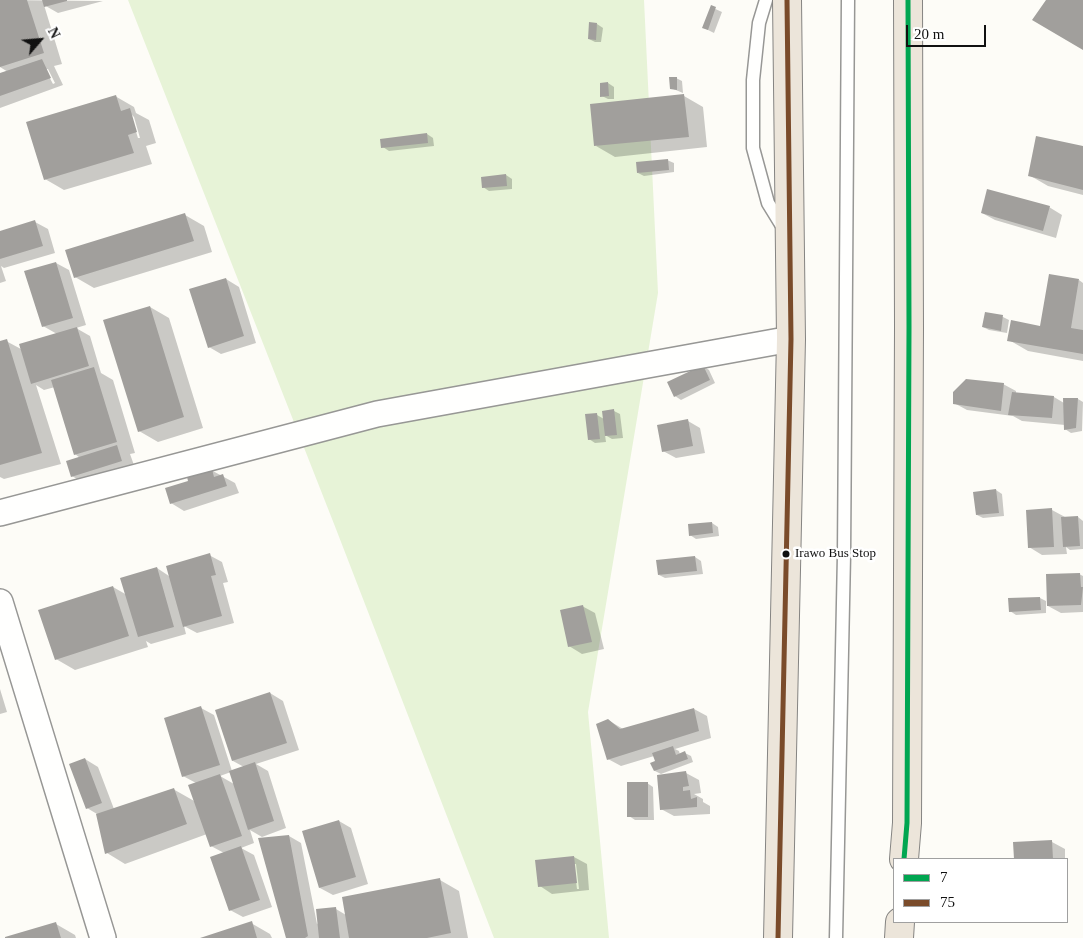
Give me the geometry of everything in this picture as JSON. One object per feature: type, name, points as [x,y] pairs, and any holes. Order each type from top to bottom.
[{"type":"highway","points":[[778,938],[791,339],[786,0]]},
{"type":"highway","points":[[904,858],[907,823],[908,0]]},
{"type":"highway","points":[[899,938],[900,923]]},
{"type":"street","points":[[0,513],[377,414],[791,339]]},
{"type":"street","points":[[0,602],[103,938]]},
{"type":"lane","points":[[766,0],[759,24],[753,80],[753,148],[768,203],[789,238]]},
{"type":"lane","points":[[836,938],[844,555],[848,0]]},
{"type":"green space","points":[[128,0],[644,0],[658,293],[588,712],[609,938],[494,938]]},
{"type":"building","points":[[0,0],[27,0],[44,53],[0,67]]},
{"type":"building","points":[[42,0],[67,0],[67,1],[44,7]]},
{"type":"building","points":[[1046,0],[1083,0],[1083,50],[1032,20]]},
{"type":"building","points":[[711,5],[716,7],[708,30],[702,28]]},
{"type":"building","points":[[589,22],[597,23],[596,40],[588,39]]},
{"type":"building","points":[[42,59],[51,78],[0,96],[0,73]]},
{"type":"building","points":[[669,77],[677,77],[677,90],[670,89]]},
{"type":"building","points":[[608,82],[609,96],[600,97],[600,83]]},
{"type":"building","points":[[684,94],[689,137],[594,146],[590,104]]},
{"type":"building","points":[[116,95],[121,111],[130,108],[137,132],[128,135],[134,153],[44,180],[26,122]]},
{"type":"building","points":[[427,133],[428,143],[381,148],[380,139]]},
{"type":"building","points":[[1036,136],[1083,146],[1083,190],[1028,176]]},
{"type":"building","points":[[668,159],[669,170],[637,173],[636,162]]},
{"type":"building","points":[[506,174],[507,186],[482,188],[481,177]]},
{"type":"building","points":[[987,189],[1050,206],[1043,231],[981,213]]},
{"type":"building","points":[[185,213],[194,241],[74,278],[65,250]]},
{"type":"building","points":[[35,220],[43,246],[0,259],[0,231]]},
{"type":"building","points":[[56,262],[73,318],[42,327],[24,271]]},
{"type":"building","points":[[1049,274],[1079,279],[1071,328],[1083,330],[1083,354],[1007,341],[1011,320],[1040,326]]},
{"type":"building","points":[[226,278],[244,336],[208,348],[189,289]]},
{"type":"building","points":[[150,306],[184,417],[138,432],[103,320]]},
{"type":"building","points":[[985,312],[1003,315],[1001,331],[982,327]]},
{"type":"building","points":[[77,327],[89,366],[31,384],[19,344]]},
{"type":"building","points":[[7,339],[42,453],[0,465],[0,341]]},
{"type":"building","points":[[703,365],[710,380],[674,397],[667,382]]},
{"type":"building","points":[[94,367],[117,442],[74,455],[51,380]]},
{"type":"building","points":[[966,379],[1004,383],[1001,411],[953,404],[953,392]]},
{"type":"building","points":[[1012,392],[1054,396],[1052,418],[1008,415]]},
{"type":"building","points":[[1063,398],[1078,398],[1076,428],[1064,430]]},
{"type":"building","points":[[614,409],[617,435],[605,436],[602,411]]},
{"type":"building","points":[[597,413],[600,439],[588,440],[585,414]]},
{"type":"building","points":[[688,419],[693,446],[662,452],[657,425]]},
{"type":"building","points":[[117,445],[122,461],[71,477],[66,461]]},
{"type":"building","points":[[187,469],[212,469],[214,477],[223,474],[227,486],[170,504],[165,488],[188,481],[187,477],[190,476]]},
{"type":"building","points":[[996,489],[999,513],[976,515],[973,492]]},
{"type":"building","points":[[1052,508],[1054,547],[1028,548],[1026,510]]},
{"type":"building","points":[[1078,516],[1080,546],[1063,547],[1061,517]]},
{"type":"building","points":[[712,522],[713,533],[689,536],[688,524]]},
{"type":"building","points":[[210,553],[216,575],[211,576],[222,616],[183,627],[166,566]]},
{"type":"building","points":[[695,556],[697,571],[658,575],[656,560]]},
{"type":"building","points":[[157,567],[174,627],[138,637],[120,578]]},
{"type":"building","points":[[1080,573],[1081,587],[1083,587],[1081,605],[1047,606],[1046,574]]},
{"type":"building","points":[[113,586],[129,636],[55,660],[38,610]]},
{"type":"building","points":[[1040,597],[1041,610],[1009,612],[1008,598]]},
{"type":"building","points":[[583,605],[592,642],[568,647],[560,610]]},
{"type":"building","points":[[270,692],[287,743],[232,761],[215,710]]},
{"type":"building","points":[[201,706],[220,765],[182,777],[164,718]]},
{"type":"building","points":[[694,708],[699,731],[607,760],[596,724],[608,719],[620,729]]},
{"type":"building","points":[[673,746],[676,755],[685,751],[688,759],[654,771],[650,763],[655,761],[652,753]]},
{"type":"building","points":[[85,758],[102,803],[86,809],[69,764]]},
{"type":"building","points":[[255,762],[274,821],[248,830],[229,771]]},
{"type":"building","points":[[686,771],[689,786],[683,787],[683,791],[690,790],[691,799],[697,797],[697,807],[660,810],[657,775]]},
{"type":"building","points":[[220,774],[242,836],[210,847],[188,785]]},
{"type":"building","points":[[627,782],[648,782],[648,817],[627,817]]},
{"type":"building","points":[[174,788],[187,824],[105,854],[96,814]]},
{"type":"building","points":[[339,820],[356,877],[319,888],[302,831]]},
{"type":"building","points":[[289,835],[308,936],[305,938],[286,938],[258,838]]},
{"type":"building","points":[[1052,840],[1053,858],[1014,858],[1013,842]]},
{"type":"building","points":[[241,846],[260,900],[229,911],[210,857]]},
{"type":"building","points":[[574,856],[577,883],[538,887],[535,860]]},
{"type":"building","points":[[440,878],[451,933],[427,938],[349,938],[342,897]]},
{"type":"building","points":[[336,907],[340,938],[319,938],[316,909]]},
{"type":"building","points":[[252,921],[257,938],[200,938]]},
{"type":"building","points":[[56,922],[61,938],[5,938],[5,937]]},
{"type":"transit line","name":"75","points":[[778,938],[791,339],[787,0]]},
{"type":"transit line","name":"7","points":[[904,858],[907,823],[908,0]]},
{"type":"place","name":"Irawo Bus Stop","points":[[786,554]]}]
